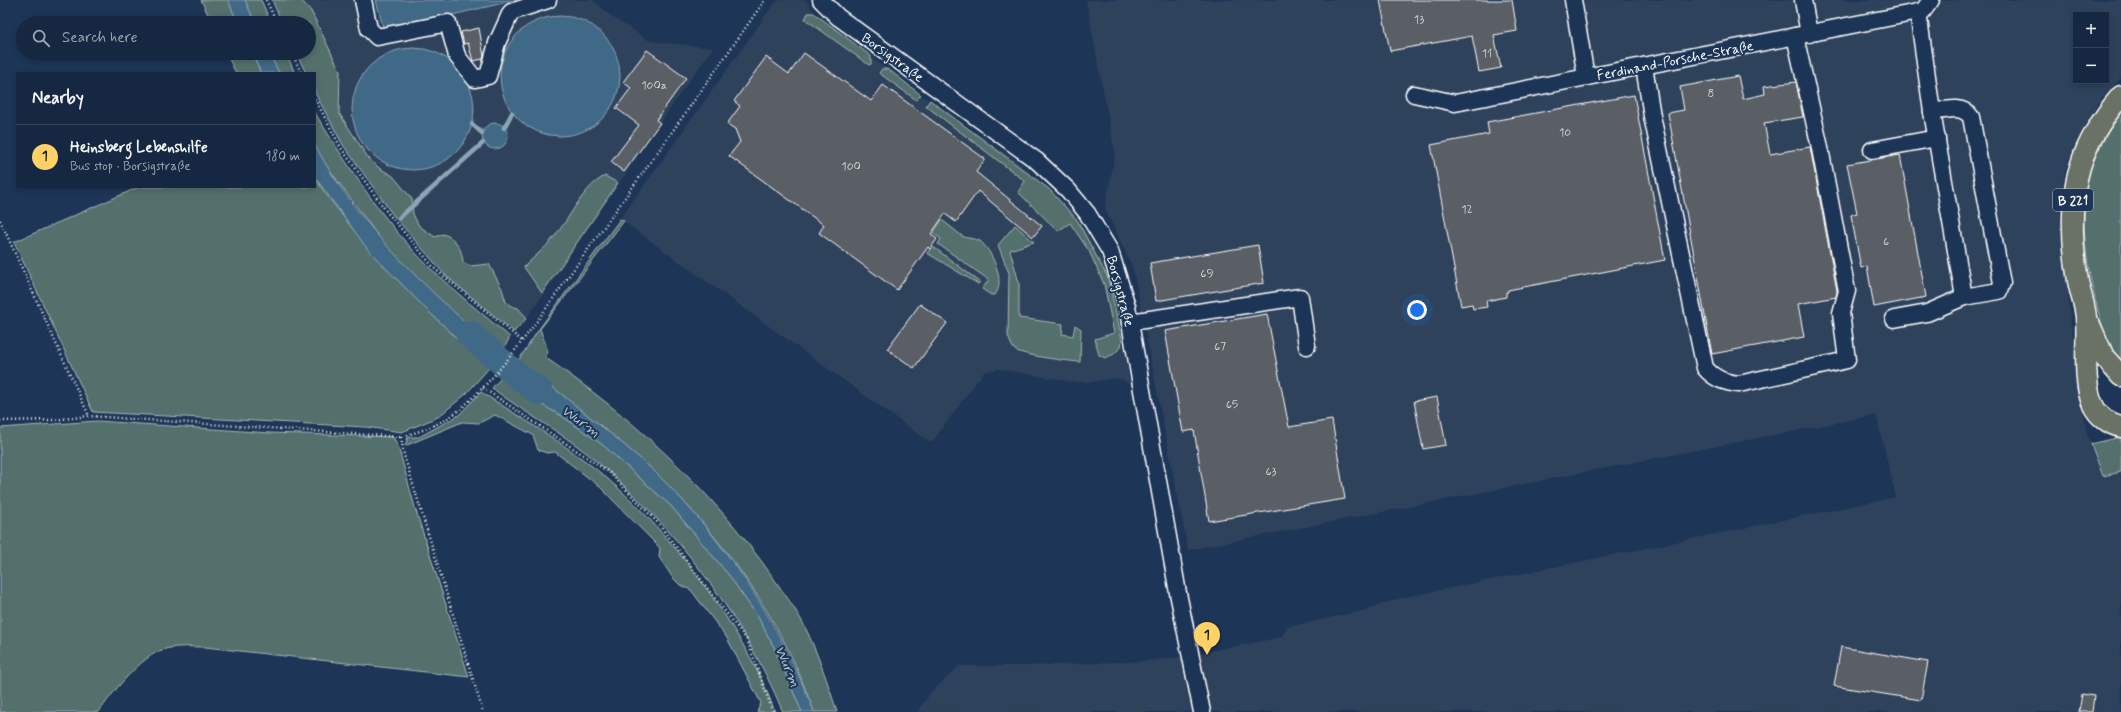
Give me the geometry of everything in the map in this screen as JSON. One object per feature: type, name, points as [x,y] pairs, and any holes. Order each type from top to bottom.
[{"type":"main road","name":"B 221","points":[[2121,96],[2103,117],[2091,139],[2080,166],[2073,200],[2072,231],[2078,281],[2086,316],[2104,357],[2121,376]]},
{"type":"main road","name":"B 221","points":[[2086,316],[2088,381],[2092,399],[2097,410],[2105,419],[2121,427]]},
{"type":"street","points":[[362,0],[369,30],[377,37],[448,23],[457,56],[475,79],[488,76],[497,44],[512,12],[548,0]]},
{"type":"street","name":"Borsigstraße","points":[[821,0],[838,17],[1037,161],[1068,190],[1087,213],[1110,251],[1127,306],[1178,593],[1202,712]]},
{"type":"street","points":[[1573,0],[1586,77]]},
{"type":"street","points":[[1644,66],[1652,116],[1706,368],[1712,376],[1728,383],[1739,384],[1847,360],[1841,313],[1847,291],[1819,143],[1802,35],[1803,0]]},
{"type":"street","points":[[1931,0],[1923,11],[1918,12],[1932,112],[1964,297]]},
{"type":"street","name":"Ferdinand-Porsche-Straße","points":[[1414,94],[1455,103],[1918,12]]},
{"type":"street","points":[[1894,319],[1927,313],[1964,297],[1999,291],[2002,283],[1971,117],[1967,111],[1962,108],[1932,112]]},
{"type":"street","points":[[1872,150],[1937,138]]},
{"type":"street","points":[[1130,322],[1300,297],[1307,346]]},
{"type":"path","points":[[266,0],[274,16]]},
{"type":"path","points":[[0,421],[54,420],[89,416],[401,437],[439,424],[465,406],[483,388],[517,348],[765,0]]},
{"type":"path","points":[[295,60],[301,72]]},
{"type":"path","points":[[316,101],[341,148],[387,212],[435,269],[522,341]]},
{"type":"path","points":[[0,220],[89,416]]},
{"type":"path","points":[[483,388],[610,473],[658,523],[747,640],[773,712]]},
{"type":"path","points":[[401,437],[404,454],[483,712]]},
{"type":"shaded area","points":[[272,0],[593,0],[612,17],[650,41],[713,48],[527,318],[514,332],[445,275],[393,215],[343,145],[316,95],[316,72],[306,72],[300,60],[316,60],[316,16],[279,16]]},
{"type":"shaded area","points":[[780,0],[806,0],[817,17],[921,95],[1018,162],[1076,215],[1098,252],[1111,278],[1130,385],[1123,380],[1114,378],[1092,382],[1072,382],[999,369],[984,372],[931,443],[620,219],[774,4]]},
{"type":"shaded area","points":[[1086,0],[2121,0],[2121,78],[2102,98],[2083,128],[2066,167],[2059,205],[2071,323],[2087,435],[2103,476],[2121,472],[2121,712],[917,712],[932,691],[959,666],[1028,666],[1146,661],[1180,657],[1282,637],[1287,627],[1362,611],[1401,598],[1896,497],[1876,415],[1188,550],[1133,268],[1105,209],[1115,153]]},
{"type":"green space","points":[[201,0],[228,0],[235,16],[209,16]]},
{"type":"green space","points":[[245,0],[261,0],[268,16],[252,16]]},
{"type":"green space","points":[[272,0],[301,0],[313,16],[279,16]]},
{"type":"green space","points":[[808,13],[814,13],[871,56],[871,64],[869,65],[805,19]]},
{"type":"green space","points":[[316,21],[340,71],[339,113],[367,156],[379,168],[393,176],[412,199],[413,214],[419,226],[435,237],[443,234],[455,241],[460,248],[463,262],[470,266],[489,264],[502,289],[506,302],[511,306],[518,308],[527,318],[514,332],[445,275],[393,215],[343,145],[316,95],[316,72],[306,72],[300,60],[316,60]]},
{"type":"green space","points":[[230,60],[255,60],[261,72],[236,72]]},
{"type":"green space","points":[[272,60],[289,60],[295,72],[278,72]]},
{"type":"green space","points":[[882,69],[887,69],[892,72],[921,95],[916,100],[879,73]]},
{"type":"green space","points":[[930,100],[1049,189],[1077,220],[1108,278],[1122,339],[1121,347],[1114,354],[1105,358],[1099,355],[1095,339],[1114,333],[1104,284],[1089,251],[1070,223],[1058,231],[1018,192],[1025,181],[926,106]]},
{"type":"green space","points":[[2121,110],[2121,360],[2116,356],[2109,344],[2098,311],[2086,248],[2084,205],[2091,163],[2099,143]]},
{"type":"green space","points":[[316,115],[368,195],[414,252],[460,295],[510,337],[501,354],[431,292],[384,244],[323,161],[316,147]]},
{"type":"green space","points":[[605,176],[618,183],[542,293],[524,267],[546,247],[590,187]]},
{"type":"green space","points":[[316,179],[345,219],[378,259],[432,315],[489,368],[466,394],[438,417],[402,432],[365,427],[93,412],[14,242],[137,188],[316,188]]},
{"type":"green space","points":[[620,219],[624,221],[540,329],[547,348],[546,358],[609,405],[669,457],[697,485],[749,544],[798,614],[805,627],[837,712],[814,712],[795,664],[767,611],[734,562],[676,493],[640,458],[609,432],[529,368],[516,364],[539,329]]},
{"type":"green space","points":[[942,220],[962,236],[976,239],[985,246],[993,259],[998,274],[998,289],[995,295],[991,295],[982,289],[989,280],[938,244],[941,239],[933,233]]},
{"type":"green space","points":[[1015,225],[1034,242],[1010,250],[1019,283],[1019,318],[1063,324],[1062,334],[1073,336],[1075,325],[1081,329],[1080,362],[1046,358],[1020,352],[1015,350],[1012,345],[1008,336],[1009,273],[998,245]]},
{"type":"green space","points":[[932,246],[980,282],[978,284],[927,253]]},
{"type":"green space","points":[[503,376],[535,401],[562,416],[603,445],[671,506],[728,574],[758,617],[774,647],[802,712],[783,712],[747,639],[702,572],[676,540],[649,510],[589,455],[492,388]]},
{"type":"green space","points":[[481,392],[583,459],[623,493],[649,519],[701,580],[724,614],[745,647],[762,680],[775,712],[757,712],[761,703],[727,638],[691,590],[680,585],[673,578],[659,557],[660,548],[599,486],[555,452],[547,453],[538,450],[533,435],[495,415],[479,423],[462,422],[405,446],[408,437],[419,437],[459,415]]},
{"type":"green space","points":[[97,421],[270,433],[393,437],[398,446],[416,511],[469,677],[205,647],[181,647],[168,648],[157,652],[141,663],[111,696],[99,712],[0,712],[0,428]]},
{"type":"green space","points":[[2121,437],[2121,472],[2103,476],[2091,444]]},
{"type":"water","points":[[228,0],[245,0],[252,16],[235,16]]},
{"type":"water","points":[[376,0],[516,0],[384,31]]},
{"type":"water","points":[[560,16],[583,20],[603,33],[616,53],[620,76],[616,99],[603,119],[583,132],[560,136],[537,132],[517,119],[504,99],[500,76],[504,53],[517,33],[537,20]]},
{"type":"water","points":[[413,48],[436,53],[456,66],[469,86],[474,109],[469,132],[456,152],[436,165],[413,170],[390,165],[370,152],[357,132],[352,109],[357,86],[370,66],[390,53]]},
{"type":"water","points":[[255,60],[272,60],[278,72],[261,72]]},
{"type":"water","points":[[495,123],[504,127],[508,136],[504,145],[495,149],[486,145],[482,136],[486,127]]},
{"type":"water","points":[[316,147],[333,176],[353,205],[398,258],[448,307],[501,354],[489,368],[427,310],[369,251],[316,178]]},
{"type":"water","points":[[516,364],[529,368],[624,445],[655,472],[704,525],[748,583],[767,614],[800,678],[814,712],[802,712],[774,647],[758,617],[728,574],[671,506],[603,445],[562,416],[535,401],[503,376]]},
{"type":"building","points":[[1380,0],[1512,0],[1517,31],[1494,35],[1501,68],[1479,72],[1472,36],[1390,51]]},
{"type":"building","points":[[479,28],[484,56],[483,59],[473,61],[468,43],[464,44],[461,32]]},
{"type":"building","points":[[647,50],[686,78],[656,120],[660,123],[624,172],[611,162],[639,125],[616,108],[631,88],[623,82]]},
{"type":"building","points":[[804,53],[871,101],[883,85],[985,159],[976,172],[1042,226],[1033,237],[978,191],[956,222],[945,214],[931,234],[937,239],[930,249],[928,247],[897,290],[819,233],[824,225],[729,156],[740,142],[735,129],[727,124],[740,106],[734,101],[766,57],[789,74]]},
{"type":"building","points":[[1738,76],[1743,99],[1765,94],[1764,86],[1796,82],[1803,117],[1764,123],[1770,154],[1810,147],[1837,291],[1836,297],[1798,304],[1804,337],[1712,354],[1668,113],[1684,110],[1680,87]]},
{"type":"building","points":[[1634,95],[1665,260],[1508,290],[1508,292],[1506,292],[1506,297],[1486,301],[1487,307],[1473,309],[1472,304],[1461,306],[1431,145],[1489,134],[1487,122]]},
{"type":"building","points":[[1900,155],[1926,297],[1874,307],[1867,266],[1861,268],[1851,215],[1857,213],[1847,164]]},
{"type":"building","points":[[1258,245],[1264,283],[1156,301],[1150,263]]},
{"type":"building","points":[[920,304],[947,323],[914,368],[887,349]]},
{"type":"building","points":[[1267,314],[1289,427],[1332,420],[1345,499],[1209,521],[1194,430],[1183,432],[1165,331]]},
{"type":"building","points":[[1437,397],[1446,445],[1423,449],[1414,401]]},
{"type":"building","points":[[1841,647],[1928,662],[1921,700],[1834,686]]},
{"type":"building","points":[[2082,694],[2094,696],[2092,712],[2079,712]]},
{"type":"waterway","points":[[504,128],[512,113]]},
{"type":"waterway","points":[[472,124],[482,133]]},
{"type":"waterway","points":[[399,218],[483,143]]},
{"type":"waterway","name":"Wurm","points":[[469,334],[518,376],[540,392]]},
{"type":"place","name":"Heinsberg Lebenshilfe","points":[[1207,655]]}]
